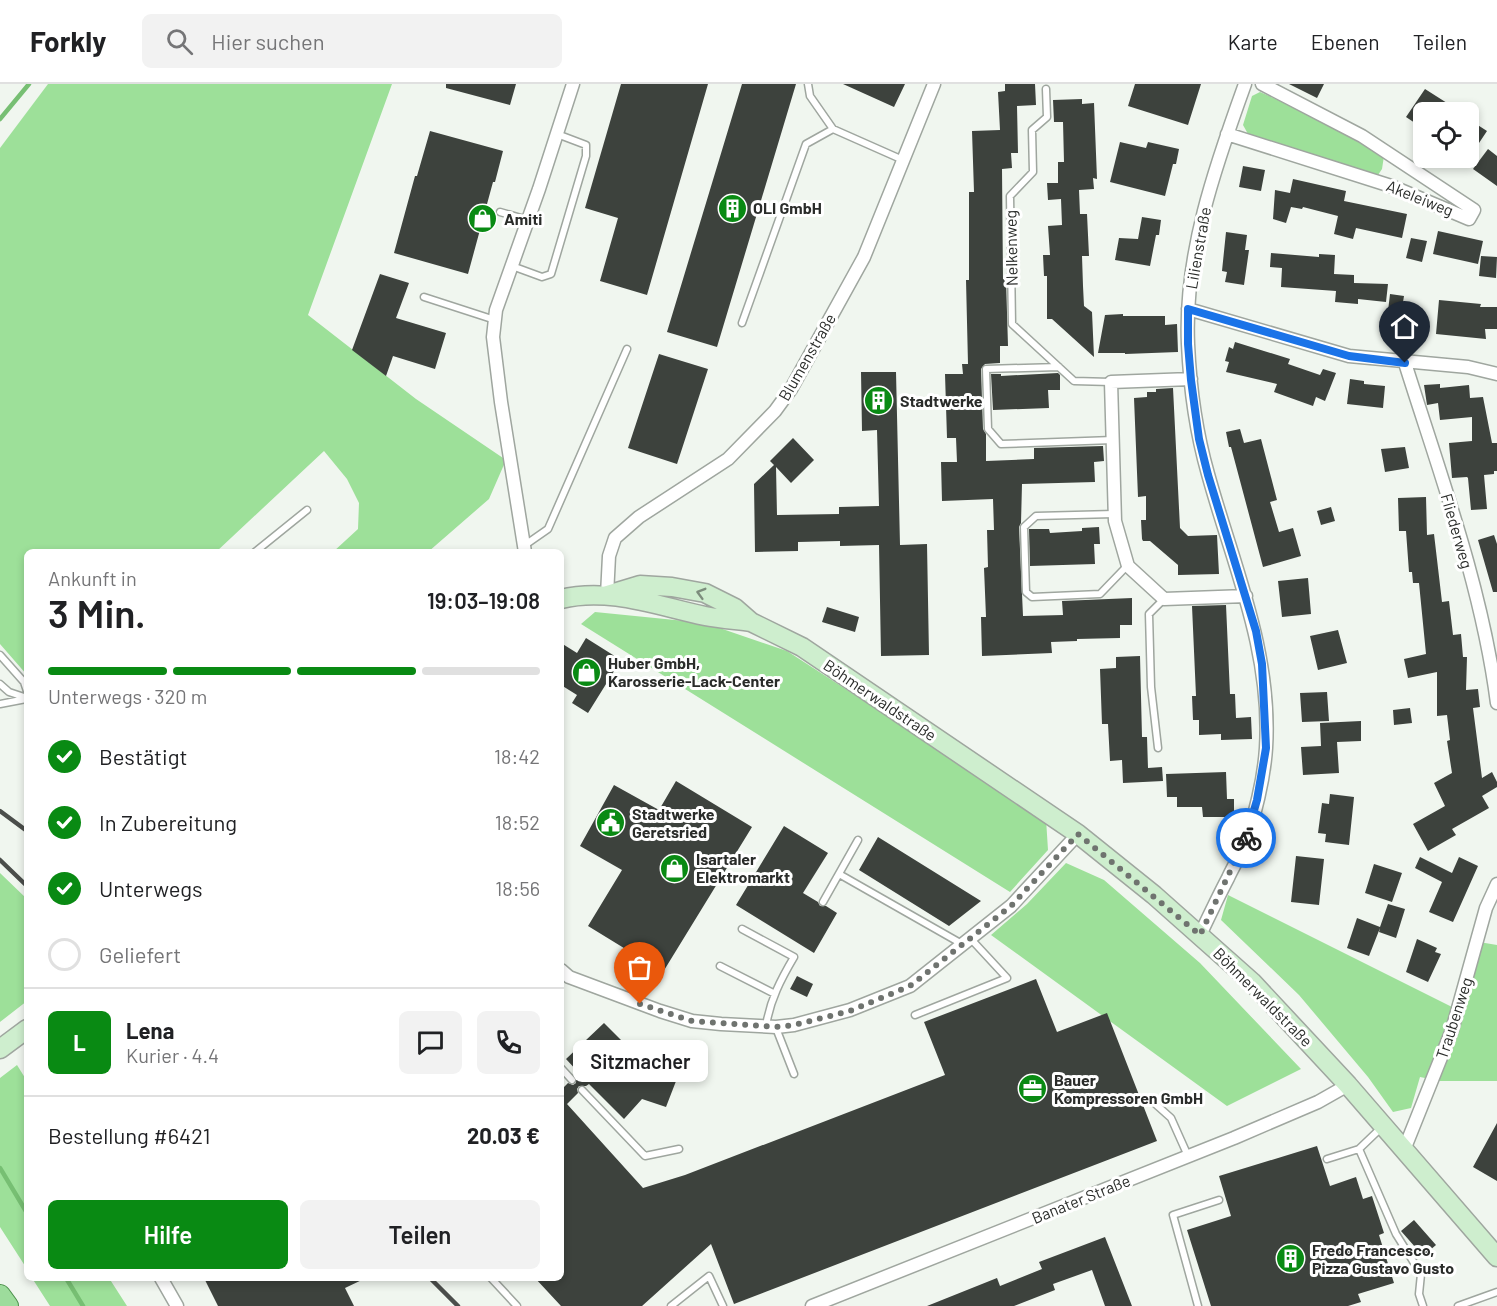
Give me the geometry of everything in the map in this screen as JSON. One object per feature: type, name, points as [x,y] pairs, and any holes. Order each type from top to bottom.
[{"type":"main road","points":[[0,1295],[8,1306]]},
{"type":"street","points":[[525,549],[493,337],[496,310],[573,84]]},
{"type":"street","name":"Blumenstraße","points":[[608,595],[609,556],[615,538],[639,517],[728,459],[775,411],[791,389],[864,257],[934,84]]},
{"type":"street","name":"Lilienstraße","points":[[1200,935],[1244,846],[1257,800],[1266,748],[1262,664],[1256,631],[1199,439],[1188,344],[1188,309],[1201,226],[1213,174],[1245,84]]},
{"type":"street","name":"Akeleiweg","points":[[1227,134],[1391,186],[1469,219],[1474,210],[1389,153],[1362,136],[1262,84]]},
{"type":"street","points":[[1188,309],[1349,356],[1405,363],[1468,367],[1497,374]]},
{"type":"street","name":"Fliederweg","points":[[1405,363],[1467,566],[1488,646],[1497,703]]},
{"type":"street","name":"Nelkenweg","points":[[1111,382],[1191,380]]},
{"type":"street","points":[[1111,382],[1115,514],[1128,566],[1164,599],[1246,596]]},
{"type":"street","points":[[564,598],[608,595]]},
{"type":"street","name":"Böhmerwaldstraße","points":[[608,595],[706,616],[751,622],[802,647],[1078,834],[1200,935],[1273,1004],[1348,1085],[1497,1257]]},
{"type":"street","points":[[564,978],[692,1021],[771,1027],[794,1025],[850,1011],[910,986],[1011,906],[1078,834]]},
{"type":"street","name":"Traubenweg","points":[[1404,1150],[1452,1030],[1486,908],[1497,884]]},
{"type":"street","points":[[0,1049],[24,1037]]},
{"type":"street","name":"Banater Straße","points":[[812,1306],[1188,1156],[1318,1102],[1348,1085]]},
{"type":"street","points":[[163,1281],[177,1306]]},
{"type":"lane","points":[[808,84],[810,96],[833,129],[903,160]]},
{"type":"lane","name":"Nelkenweg","points":[[1046,88],[1047,117],[1032,130],[1033,172],[1010,196],[1012,324],[1074,381],[1111,382]]},
{"type":"lane","points":[[742,323],[806,144],[833,129]]},
{"type":"lane","points":[[512,266],[542,277],[551,274],[586,156],[586,145],[557,134]]},
{"type":"lane","points":[[500,212],[528,220]]},
{"type":"lane","points":[[424,297],[495,321]]},
{"type":"lane","points":[[525,549],[548,529],[627,349]]},
{"type":"lane","points":[[1059,367],[986,369],[988,429],[1001,444],[1113,440]]},
{"type":"lane","points":[[259,549],[307,510]]},
{"type":"lane","points":[[1115,514],[1036,516],[1024,527],[1026,592],[1032,597],[1100,594],[1128,566]]},
{"type":"lane","points":[[1158,748],[1151,687],[1149,614],[1164,599]]},
{"type":"lane","points":[[0,655],[24,682]]},
{"type":"lane","points":[[0,684],[9,692],[24,697]]},
{"type":"lane","points":[[0,704],[24,699]]},
{"type":"lane","points":[[823,902],[858,840]]},
{"type":"lane","points":[[839,874],[966,941],[1007,978],[915,1015]]},
{"type":"lane","points":[[742,929],[794,957],[778,983],[768,1013],[771,1027],[794,1074]]},
{"type":"lane","points":[[720,966],[775,994]]},
{"type":"lane","points":[[564,1071],[572,1080]]},
{"type":"lane","points":[[582,1090],[645,1156],[679,1149]]},
{"type":"lane","points":[[1152,1101],[1171,1118],[1188,1156]]},
{"type":"lane","points":[[1327,1159],[1359,1149],[1383,1126]]},
{"type":"lane","points":[[1359,1149],[1396,1234],[1421,1274],[1419,1294],[1423,1306]]},
{"type":"lane","points":[[1198,1306],[1173,1215],[1219,1200]]},
{"type":"lane","points":[[671,1306],[708,1276],[723,1306]]},
{"type":"lane","points":[[494,1281],[517,1306]]},
{"type":"lane","points":[[1458,1306],[1497,1292]]},
{"type":"green space","points":[[48,84],[392,84],[308,315],[416,399],[506,460],[489,499],[431,549],[336,549],[358,529],[359,503],[347,479],[324,451],[219,549],[24,549],[24,672],[0,644],[0,148]]},
{"type":"green space","points":[[1260,92],[1298,109],[1384,156],[1382,169],[1378,175],[1248,134],[1243,125],[1252,96]]},
{"type":"green space","points":[[595,612],[705,623],[787,651],[1046,819],[1048,850],[1010,892],[581,624]]},
{"type":"green space","points":[[1066,863],[1104,880],[1200,963],[1301,1069],[1227,1106],[991,935],[1027,904]]},
{"type":"green space","points":[[0,873],[24,896],[24,1003],[0,1022]]},
{"type":"green space","points":[[1228,895],[1452,1007],[1473,941],[1497,945],[1497,1081],[1440,1081],[1420,1077],[1411,1108],[1393,1112],[1368,1077],[1299,995],[1221,920]]},
{"type":"green space","points":[[17,1065],[24,1076],[24,1264],[0,1227],[0,1078]]},
{"type":"green space","points":[[34,1281],[111,1281],[127,1306],[50,1306]]},
{"type":"building","points":[[446,84],[516,84],[510,105],[446,88]]},
{"type":"building","points":[[621,84],[708,84],[647,295],[600,281],[618,218],[585,208]]},
{"type":"building","name":"OLI GmbH","points":[[742,84],[796,84],[717,347],[667,332]]},
{"type":"building","points":[[843,84],[905,84],[894,107]]},
{"type":"building","points":[[1005,84],[1035,84],[1036,105],[1017,106],[1018,153],[1011,153],[1012,168],[1002,169],[1003,279],[1006,279],[1008,346],[1000,346],[1000,363],[985,364],[981,369],[986,461],[1034,459],[1034,448],[1103,446],[1104,461],[1094,462],[1095,482],[1022,484],[1019,527],[1023,616],[1063,615],[1062,601],[1132,598],[1132,625],[1120,625],[1120,638],[1051,642],[1052,653],[982,656],[981,617],[986,617],[984,568],[988,567],[987,530],[994,530],[993,499],[942,501],[941,462],[957,462],[956,438],[947,438],[945,374],[963,374],[962,364],[968,364],[966,280],[969,280],[969,192],[974,192],[972,131],[1000,130],[998,92],[1005,91]]},
{"type":"building","points":[[1135,84],[1201,84],[1188,125],[1128,106]]},
{"type":"building","points":[[1289,84],[1324,84],[1317,98]]},
{"type":"building","points":[[1425,89],[1445,102],[1416,102]]},
{"type":"building","points":[[1082,99],[1082,104],[1094,103],[1097,179],[1093,178],[1094,189],[1079,190],[1080,214],[1087,214],[1089,256],[1082,256],[1083,286],[1084,306],[1092,312],[1094,357],[1052,319],[1047,319],[1047,276],[1044,276],[1043,255],[1050,255],[1048,226],[1062,225],[1061,199],[1048,200],[1047,183],[1058,183],[1058,162],[1064,162],[1063,122],[1054,122],[1053,100]]},
{"type":"building","points":[[1413,107],[1413,122],[1406,117]]},
{"type":"building","points":[[1479,126],[1487,131],[1479,143]]},
{"type":"building","points":[[430,131],[503,151],[468,274],[394,253]]},
{"type":"building","points":[[1120,142],[1146,148],[1148,142],[1179,149],[1165,196],[1110,182]]},
{"type":"building","points":[[1488,149],[1497,156],[1497,186],[1473,169],[1479,168],[1479,161]]},
{"type":"building","points":[[1243,166],[1265,170],[1261,191],[1239,187]]},
{"type":"building","points":[[1293,179],[1346,191],[1344,201],[1407,214],[1402,238],[1356,228],[1353,239],[1334,234],[1338,216],[1303,207],[1302,209],[1291,207],[1286,223],[1273,219],[1275,190],[1290,193]]},
{"type":"building","points":[[1142,217],[1161,220],[1150,266],[1115,260],[1119,238],[1138,239]]},
{"type":"building","points":[[1438,231],[1483,241],[1478,264],[1433,254]]},
{"type":"building","points":[[1226,232],[1247,235],[1245,250],[1249,250],[1244,285],[1225,282],[1227,272],[1222,271]]},
{"type":"building","points":[[1411,238],[1427,241],[1422,262],[1406,258]]},
{"type":"building","points":[[1271,253],[1319,257],[1319,254],[1335,255],[1334,274],[1354,275],[1354,283],[1388,284],[1386,302],[1358,299],[1358,304],[1335,302],[1336,291],[1281,287],[1282,268],[1270,267]]},
{"type":"building","points":[[1481,256],[1497,257],[1496,278],[1479,276]]},
{"type":"building","points":[[380,274],[409,283],[396,318],[446,333],[435,369],[393,356],[386,376],[352,350]]},
{"type":"building","points":[[1390,294],[1404,296],[1403,302],[1410,303],[1408,323],[1387,320]]},
{"type":"building","points":[[1439,300],[1481,304],[1480,307],[1497,307],[1497,329],[1485,329],[1486,339],[1436,334]]},
{"type":"building","points":[[1123,314],[1123,316],[1165,316],[1165,325],[1177,324],[1178,352],[1098,353],[1105,315]]},
{"type":"building","points":[[1235,342],[1290,359],[1288,364],[1320,375],[1323,369],[1336,373],[1325,401],[1316,397],[1313,406],[1274,392],[1277,384],[1226,372],[1229,362],[1225,361],[1229,347],[1233,349]]},
{"type":"building","points":[[659,354],[708,369],[677,464],[628,448]]},
{"type":"building","points":[[861,372],[896,372],[900,545],[927,544],[929,655],[881,656],[879,545],[840,546],[840,541],[798,542],[798,551],[755,552],[754,484],[774,465],[770,461],[793,438],[814,460],[791,483],[776,467],[777,515],[839,514],[839,507],[879,506],[877,430],[862,431]]},
{"type":"building","points":[[1058,373],[1060,390],[1048,390],[1049,408],[993,410],[991,374],[1001,374],[1001,376]]},
{"type":"building","points":[[1350,379],[1364,381],[1364,384],[1385,386],[1383,408],[1347,404]]},
{"type":"building","points":[[1440,384],[1440,388],[1469,385],[1470,398],[1483,397],[1492,443],[1497,443],[1497,471],[1494,471],[1494,474],[1484,475],[1487,509],[1471,510],[1468,478],[1452,478],[1449,443],[1472,441],[1472,417],[1440,420],[1438,403],[1427,405],[1424,385]]},
{"type":"building","points":[[1173,388],[1180,528],[1188,536],[1217,535],[1219,574],[1178,575],[1178,565],[1150,541],[1142,539],[1141,520],[1146,520],[1146,496],[1138,497],[1134,398],[1147,397],[1147,392],[1156,392],[1156,389]]},
{"type":"building","points":[[1240,429],[1244,443],[1261,439],[1277,500],[1270,502],[1279,532],[1293,528],[1301,556],[1263,567],[1226,432]]},
{"type":"building","points":[[1405,447],[1409,468],[1385,472],[1381,449]]},
{"type":"building","points":[[1426,497],[1427,535],[1434,534],[1442,602],[1449,601],[1453,635],[1461,634],[1463,657],[1467,657],[1466,690],[1478,689],[1480,707],[1473,708],[1482,778],[1492,772],[1497,782],[1497,787],[1482,796],[1489,808],[1452,829],[1456,835],[1428,851],[1413,824],[1445,806],[1434,783],[1452,773],[1447,741],[1450,740],[1447,715],[1437,716],[1437,672],[1408,678],[1404,659],[1426,654],[1419,583],[1413,583],[1412,572],[1409,572],[1406,531],[1399,531],[1398,498]]},
{"type":"building","points":[[1331,507],[1335,521],[1321,525],[1317,511]]},
{"type":"building","points":[[1099,527],[1100,544],[1094,544],[1095,564],[1030,566],[1029,529],[1049,529],[1050,533],[1082,531],[1082,528]]},
{"type":"building","points":[[1494,535],[1497,544],[1497,592],[1493,592],[1478,540]]},
{"type":"building","points":[[1308,578],[1311,614],[1282,617],[1278,581]]},
{"type":"building","points":[[1226,605],[1230,694],[1235,694],[1236,718],[1251,717],[1252,739],[1221,740],[1221,734],[1199,735],[1199,720],[1193,720],[1192,696],[1196,696],[1192,606]]},
{"type":"building","points":[[827,607],[859,617],[855,632],[822,622]]},
{"type":"building","points":[[1338,630],[1347,663],[1318,670],[1310,636]]},
{"type":"building","name":"Huber GmbH, Karosserie-Lack-Center","points":[[586,638],[621,660],[588,713],[572,703],[577,695],[564,687],[564,645],[577,653]]},
{"type":"building","points":[[1140,656],[1142,737],[1147,737],[1148,768],[1162,767],[1163,781],[1123,783],[1122,760],[1110,761],[1108,724],[1102,724],[1100,669],[1116,668],[1116,657]]},
{"type":"building","points":[[1327,692],[1329,721],[1302,722],[1300,693]]},
{"type":"building","points":[[1410,708],[1412,723],[1394,725],[1393,710]]},
{"type":"building","points":[[1361,721],[1361,741],[1337,742],[1339,773],[1303,775],[1301,747],[1321,746],[1320,723]]},
{"type":"building","points":[[1226,772],[1227,799],[1234,799],[1234,817],[1203,817],[1202,807],[1177,807],[1177,797],[1167,797],[1166,774]]},
{"type":"building","name":"Isartaler Elektromarkt","points":[[676,781],[752,827],[663,972],[588,926],[622,870],[580,846],[614,785],[659,810]]},
{"type":"building","points":[[1330,794],[1354,797],[1349,845],[1325,842],[1326,834],[1318,833],[1322,803],[1329,804]]},
{"type":"building","points":[[784,826],[828,853],[803,893],[818,902],[820,906],[826,906],[837,913],[814,953],[736,905]]},
{"type":"building","points":[[878,837],[981,901],[949,926],[859,870]]},
{"type":"building","points":[[1296,856],[1324,859],[1319,905],[1291,902]]},
{"type":"building","points":[[1420,857],[1452,873],[1459,857],[1478,866],[1453,922],[1429,912],[1442,882],[1415,868]]},
{"type":"building","points":[[1374,864],[1402,873],[1392,902],[1365,893]]},
{"type":"building","points":[[1388,904],[1405,909],[1396,938],[1379,932],[1380,928],[1369,956],[1347,948],[1357,918],[1380,927]]},
{"type":"building","points":[[1417,939],[1437,948],[1435,952],[1441,954],[1428,982],[1406,972]]},
{"type":"building","points":[[797,976],[813,984],[807,997],[790,989]]},
{"type":"building","points":[[1036,979],[1057,1032],[1107,1013],[1157,1141],[734,1304],[711,1244],[642,1306],[561,1306],[538,1281],[564,1281],[564,1087],[568,1083],[573,1085],[576,1083],[576,1076],[579,1073],[566,1059],[604,1023],[647,1066],[678,1076],[666,1107],[642,1099],[624,1119],[589,1084],[579,1086],[578,1093],[567,1104],[643,1188],[685,1175],[945,1075],[924,1022]]},
{"type":"building","points":[[1497,1123],[1497,1181],[1473,1167]]},
{"type":"building","name":"Fredo Francesco, Pizza Gustavo Gusto","points":[[1317,1146],[1330,1186],[1356,1177],[1363,1199],[1372,1196],[1384,1233],[1379,1235],[1394,1283],[1358,1294],[1361,1302],[1348,1306],[1211,1306],[1187,1230],[1231,1216],[1219,1176]]},
{"type":"building","points":[[1414,1220],[1436,1245],[1423,1256],[1401,1231]]},
{"type":"building","points":[[1105,1237],[1132,1306],[1105,1306],[1092,1270],[1053,1284],[1055,1290],[1014,1306],[927,1306],[997,1278],[1000,1286],[1042,1269],[1039,1262]]},
{"type":"building","points":[[206,1281],[360,1281],[345,1288],[354,1306],[218,1306]]},
{"type":"waterway","points":[[0,119],[29,84]]},
{"type":"waterway","points":[[0,1168],[24,1208]]},
{"type":"waterway","points":[[68,1281],[83,1306]]},
{"type":"railway","points":[[0,811],[24,829]]},
{"type":"railway","points":[[0,860],[24,883]]},
{"type":"railway","points":[[433,1281],[458,1306]]},
{"type":"way so far","points":[[640,1004],[692,1021],[776,1027],[794,1025],[850,1011],[910,986],[1011,906],[1078,834],[1200,935],[1246,838]]},
{"type":"place","name":"OLI GmbH","points":[[732,208]]},
{"type":"place","name":"Amiti","points":[[483,219]]},
{"type":"place","name":"Stadtwerke","points":[[879,401]]},
{"type":"place","name":"Huber GmbH, Karosserie-Lack-Center","points":[[587,672]]},
{"type":"place","name":"Stadtwerke Geretsried","points":[[611,823]]},
{"type":"place","name":"Isartaler Elektromarkt","points":[[675,868]]},
{"type":"place","name":"Sitzmacher","points":[[640,1004]]},
{"type":"place","name":"Bauer Kompressoren GmbH","points":[[1033,1089]]},
{"type":"place","name":"Fredo Francesco, Pizza Gustavo Gusto","points":[[1291,1259]]},
{"type":"route","points":[[1246,838],[1257,800],[1266,748],[1262,664],[1256,631],[1199,439],[1191,380],[1188,309],[1326,351],[1405,363]]}]
